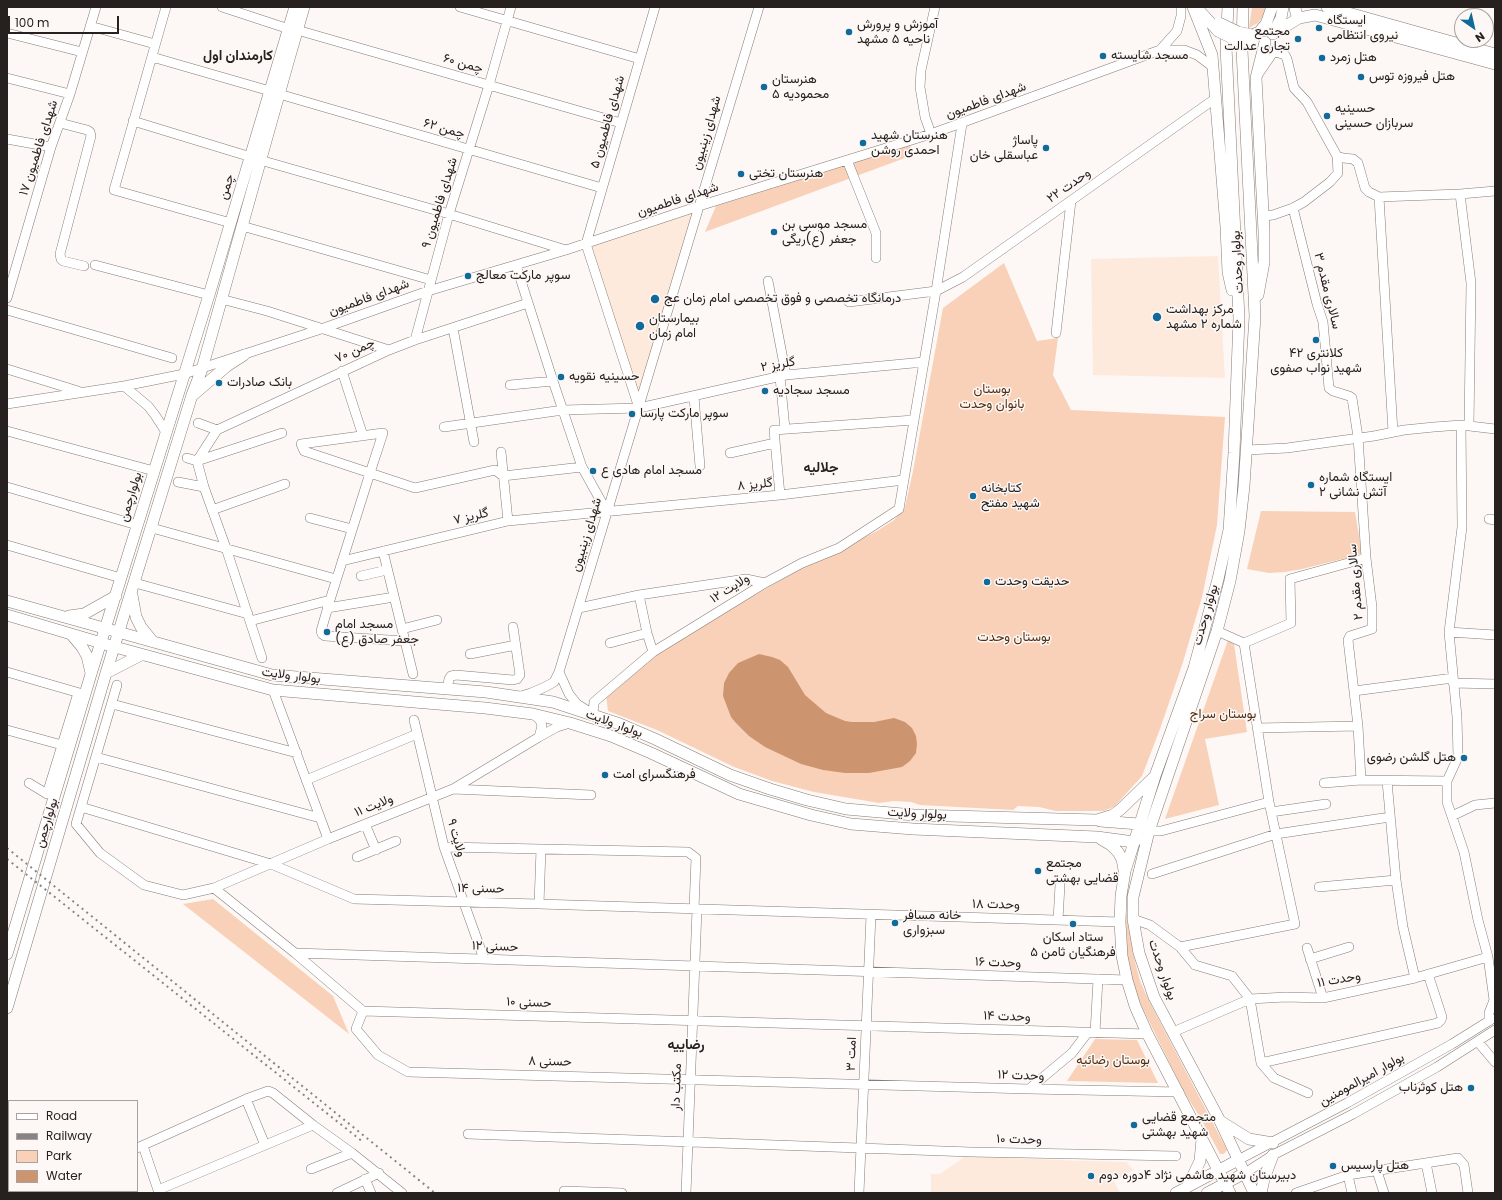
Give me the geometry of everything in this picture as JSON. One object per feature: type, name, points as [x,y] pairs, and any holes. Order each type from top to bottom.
[{"type":"main road","name":"چمن","points":[[293,29],[295,7]]},
{"type":"main road","name":"چمن","points":[[184,374],[231,222],[255,158],[293,29],[304,7]]},
{"type":"main road","points":[[1192,7],[1212,54],[1228,272],[1239,318]]},
{"type":"main road","points":[[1197,7],[1219,27],[1265,42]]},
{"type":"main road","name":"بولوار وحدت","points":[[1228,7],[1226,47],[1239,318],[1234,453],[1229,530],[1202,641],[1124,871],[1120,922],[1122,956],[1127,980],[1135,1006],[1228,1188]]},
{"type":"main road","name":"بولوار وحدت","points":[[1243,7],[1242,50],[1255,316],[1247,450],[1239,531],[1230,581],[1217,631],[1150,831],[1133,897],[1133,919],[1139,953],[1151,990],[1220,1121],[1254,1193]]},
{"type":"main road","points":[[1252,39],[1266,24],[1272,7]]},
{"type":"main road","points":[[1255,316],[1264,262],[1264,216],[1256,78],[1265,42],[1270,39],[1273,34],[1281,18],[1283,7]]},
{"type":"main road","points":[[1295,7],[1299,18]]},
{"type":"main road","points":[[1327,7],[1495,54]]},
{"type":"main road","points":[[1273,34],[1299,18],[1315,15],[1495,64]]},
{"type":"main road","name":"چمن","points":[[192,395],[202,369],[242,226],[255,158]]},
{"type":"main road","points":[[231,222],[242,226]]},
{"type":"main road","points":[[209,295],[221,299]]},
{"type":"main road","points":[[120,632],[192,395],[227,366],[244,355]]},
{"type":"main road","name":"بولوارچمن","points":[[7,954],[81,694],[91,674],[106,628],[184,374]]},
{"type":"main road","points":[[133,588],[136,616],[141,627],[153,642]]},
{"type":"main road","points":[[65,617],[84,614],[116,596]]},
{"type":"main road","points":[[7,601],[106,628]]},
{"type":"main road","points":[[7,615],[100,643]]},
{"type":"main road","name":"بولوار ولایت","points":[[106,628],[272,674],[486,692],[553,702],[593,714],[656,739],[730,774],[770,789],[807,800],[846,809],[906,814],[1097,820],[1139,824],[1150,831]]},
{"type":"main road","name":"بولوارچمن","points":[[7,1008],[106,673],[120,632]]},
{"type":"main road","points":[[71,634],[82,647],[87,656],[91,674]]},
{"type":"main road","name":"بولوار ولایت","points":[[100,643],[273,690],[485,708],[534,714],[570,723],[617,738],[739,794],[804,813],[851,824],[913,829],[1097,837],[1134,842]]},
{"type":"main road","points":[[106,673],[141,655]]},
{"type":"main road","name":"بولوار ولایت","points":[[1097,820],[1113,814],[1121,809],[1155,776]]},
{"type":"main road","points":[[1097,820],[1103,830],[1097,837],[1111,845],[1118,852],[1122,859],[1124,871]]},
{"type":"main road","points":[[1134,842],[1150,831]]},
{"type":"main road","points":[[1220,1121],[1249,1139],[1273,1143]]},
{"type":"main road","points":[[1188,1186],[1200,1160],[1202,1138]]},
{"type":"main road","points":[[1262,1193],[1264,1179],[1273,1155]]},
{"type":"main road","points":[[1176,1193],[1238,1160]]},
{"type":"main road","points":[[1207,1193],[1228,1188],[1245,1173]]},
{"type":"street","name":"شهدای فاطمیون ۱۷","points":[[7,298],[51,147],[70,94],[95,7]]},
{"type":"street","points":[[166,7],[114,190],[231,222]]},
{"type":"street","name":"چمن ۶۰","points":[[222,7],[293,29],[621,123]]},
{"type":"street","points":[[460,7],[640,59]]},
{"type":"street","name":"شهدای فاطمیون ۹","points":[[415,340],[449,214],[489,85],[511,7]]},
{"type":"street","name":"شهدای فاطمیون ۵","points":[[586,244],[655,7]]},
{"type":"street","name":"شهدای زینبیون","points":[[559,672],[759,7]]},
{"type":"street","points":[[931,134],[925,117],[920,86],[921,70],[936,7]]},
{"type":"street","name":"شهدای فاطمیون","points":[[1160,50],[1177,31],[1181,16],[1181,7]]},
{"type":"street","points":[[90,26],[155,44]]},
{"type":"street","points":[[7,33],[82,52]]},
{"type":"street","name":"شهدای فاطمیون","points":[[184,374],[321,329],[428,291],[586,244],[700,206],[962,124],[1160,50],[1184,50],[1197,54],[1213,67]]},
{"type":"street","points":[[1256,78],[1272,54],[1276,52],[1285,55],[1294,88],[1307,102],[1337,156],[1338,173],[1336,177],[1294,208],[1264,216]]},
{"type":"street","name":"چمن ۶۲","points":[[152,57],[602,188]]},
{"type":"street","points":[[7,78],[70,94]]},
{"type":"street","name":"وحدت ۲۲","points":[[936,291],[963,277],[1216,98]]},
{"type":"street","points":[[133,121],[566,250]]},
{"type":"street","points":[[60,123],[87,130],[92,136],[60,254],[63,261],[84,266]]},
{"type":"street","points":[[904,480],[962,124]]},
{"type":"street","points":[[7,139],[51,147]]},
{"type":"street","points":[[1337,156],[1343,158],[1353,158],[1358,163],[1365,188],[1369,192],[1379,197],[1495,191]]},
{"type":"street","points":[[847,160],[876,233],[876,258]]},
{"type":"street","points":[[1460,194],[1471,282],[1462,526],[1448,632],[1457,717],[1458,757],[1447,781],[1447,802],[1464,852],[1478,920],[1488,957],[1494,1001],[1489,1013],[1492,1019]]},
{"type":"street","points":[[1379,197],[1393,432]]},
{"type":"street","points":[[1056,333],[1071,201]]},
{"type":"street","name":"سالاری مقدم ۳","points":[[1294,208],[1317,304],[1323,322],[1329,388],[1332,391],[1352,398],[1358,437]]},
{"type":"street","points":[[242,226],[431,280]]},
{"type":"street","points":[[586,244],[639,408]]},
{"type":"street","points":[[95,265],[209,295]]},
{"type":"street","points":[[516,265],[582,467],[607,512]]},
{"type":"street","points":[[768,281],[783,376],[785,429]]},
{"type":"street","points":[[849,302],[936,291]]},
{"type":"street","points":[[221,299],[267,311],[389,350]]},
{"type":"street","name":"چمن ۷۰","points":[[217,430],[389,350],[528,303]]},
{"type":"street","points":[[7,310],[172,358]]},
{"type":"street","points":[[453,328],[474,442]]},
{"type":"street","name":"گلریز ۲","points":[[444,427],[563,410],[639,408],[783,376],[924,362]]},
{"type":"street","points":[[7,369],[81,392]]},
{"type":"street","points":[[342,371],[363,436]]},
{"type":"street","points":[[7,404],[124,386],[184,374]]},
{"type":"street","points":[[510,385],[553,382]]},
{"type":"street","points":[[124,386],[148,406],[166,432]]},
{"type":"street","points":[[694,397],[700,466]]},
{"type":"street","points":[[780,495],[774,430],[914,420]]},
{"type":"street","points":[[198,423],[217,430],[197,461],[204,487],[226,548],[262,658]]},
{"type":"street","points":[[1247,450],[1287,448],[1393,432],[1465,426],[1495,429]]},
{"type":"street","points":[[7,431],[154,471]]},
{"type":"street","points":[[187,458],[197,461],[282,433]]},
{"type":"street","points":[[405,641],[324,636],[321,631],[328,604],[342,561],[352,529],[370,473],[383,433],[302,444],[304,451],[370,473],[415,488],[495,470],[503,476],[582,467]]},
{"type":"street","name":"سالاری مقدم ۲","points":[[1358,437],[1366,558],[1372,607],[1372,628],[1348,638],[1358,726],[1361,780]]},
{"type":"street","points":[[730,453],[775,443]]},
{"type":"street","points":[[501,452],[508,521]]},
{"type":"street","name":"گلریز ۸","points":[[607,512],[780,495],[904,480]]},
{"type":"street","name":"ولایت ۱۲","points":[[593,714],[594,702],[653,652],[765,583],[802,563],[839,548],[899,509],[904,480]]},
{"type":"street","points":[[178,482],[204,487]]},
{"type":"street","points":[[212,510],[285,484]]},
{"type":"street","points":[[7,487],[137,525]]},
{"type":"street","name":"گلریز ۷","points":[[342,561],[508,521],[607,512]]},
{"type":"street","points":[[310,518],[352,529]]},
{"type":"street","points":[[152,528],[336,579]]},
{"type":"street","points":[[7,545],[121,578]]},
{"type":"street","points":[[383,551],[413,674]]},
{"type":"street","points":[[1217,631],[1244,642],[1291,623],[1290,579],[1366,558]]},
{"type":"street","points":[[361,576],[387,570]]},
{"type":"street","points":[[579,608],[639,595],[746,579],[765,583]]},
{"type":"street","points":[[133,588],[249,618],[328,604],[394,597]]},
{"type":"street","points":[[639,595],[647,633],[653,652]]},
{"type":"street","points":[[402,629],[437,620]]},
{"type":"street","points":[[447,689],[449,679],[451,676],[456,675],[513,680],[517,679],[520,675],[513,627]]},
{"type":"street","points":[[1448,632],[1495,635]]},
{"type":"street","points":[[610,643],[647,633]]},
{"type":"street","points":[[1180,947],[1294,924],[1269,802],[1244,642]]},
{"type":"street","points":[[470,654],[516,645]]},
{"type":"street","points":[[7,672],[81,694],[62,745],[47,794],[29,783]]},
{"type":"street","points":[[517,696],[531,693],[554,682],[559,672]]},
{"type":"street","points":[[559,672],[569,694],[577,704],[593,714]]},
{"type":"street","points":[[1354,691],[1453,681],[1495,684]]},
{"type":"street","points":[[81,807],[117,685]]},
{"type":"street","points":[[273,690],[328,839]]},
{"type":"street","points":[[112,704],[297,753]]},
{"type":"street","points":[[534,714],[540,720],[542,726],[539,737]]},
{"type":"street","name":"ولایت ۹","points":[[414,720],[444,847],[484,959]]},
{"type":"street","name":"ولایت ۱۱","points":[[81,807],[76,824],[100,853],[144,885],[182,894],[214,888],[328,839],[453,789],[539,737],[557,727],[570,723]]},
{"type":"street","points":[[1257,728],[1358,726]]},
{"type":"street","points":[[7,730],[62,745]]},
{"type":"street","points":[[306,780],[417,734]]},
{"type":"street","points":[[96,756],[320,818]]},
{"type":"street","points":[[1324,783],[1361,780],[1447,781]]},
{"type":"street","points":[[1388,781],[1396,880],[1403,927],[1415,978]]},
{"type":"street","points":[[453,789],[591,795]]},
{"type":"street","points":[[1150,831],[1161,831],[1269,802]]},
{"type":"street","points":[[1452,816],[1475,805],[1495,802]]},
{"type":"street","points":[[1271,812],[1326,804]]},
{"type":"street","name":"حسنی ۱۴","points":[[81,807],[271,864],[354,899],[696,909]]},
{"type":"street","points":[[1152,874],[1276,834],[1390,817]]},
{"type":"street","points":[[365,824],[376,850]]},
{"type":"street","points":[[357,857],[396,841]]},
{"type":"street","points":[[444,847],[541,849],[539,904]]},
{"type":"street","name":"مکتب دار","points":[[541,849],[688,852],[696,858],[695,966],[686,1193]]},
{"type":"street","points":[[1319,887],[1396,880]]},
{"type":"street","points":[[1058,920],[1060,885]]},
{"type":"street","points":[[214,888],[295,953],[363,1011]]},
{"type":"street","name":"وحدت ۱۸","points":[[696,909],[1120,922]]},
{"type":"street","name":"امت ۳","points":[[859,1193],[871,915]]},
{"type":"street","points":[[1133,919],[1150,925],[1180,947],[1195,965],[1232,976],[1250,999],[1261,1063],[1274,1078],[1308,1093]]},
{"type":"street","points":[[1310,959],[1349,947]]},
{"type":"street","points":[[1307,948],[1322,998]]},
{"type":"street","name":"حسنی ۱۲","points":[[295,953],[868,972]]},
{"type":"street","name":"وحدت ۱۱","points":[[1173,1032],[1250,999],[1286,997],[1322,998],[1415,978],[1488,957]]},
{"type":"street","name":"وحدت ۱۶","points":[[868,972],[1127,980]]},
{"type":"street","points":[[1261,1063],[1438,1023],[1442,1017],[1428,974]]},
{"type":"street","points":[[1029,1089],[1072,1054],[1092,1033],[1098,979]]},
{"type":"street","name":"حسنی ۱۰","points":[[363,1011],[866,1026]]},
{"type":"street","name":"حسنی ۸","points":[[363,1011],[356,1029],[378,1055],[408,1072],[864,1084]]},
{"type":"street","name":"بولوار امیرالمومنین","points":[[1238,1160],[1347,1103],[1492,1019]]},
{"type":"street","name":"وحدت ۱۴","points":[[866,1026],[1148,1034]]},
{"type":"street","name":"بولوار امیرالمومنین","points":[[1245,1173],[1273,1155],[1353,1114],[1437,1066],[1478,1042],[1495,1030]]},
{"type":"street","points":[[1478,1042],[1495,1062]]},
{"type":"street","name":"وحدت ۱۲","points":[[864,1084],[1179,1092]]},
{"type":"street","points":[[313,1125],[158,1192],[140,1147],[246,1099],[268,1091],[273,1093],[313,1125],[379,1173],[402,1193]]},
{"type":"street","points":[[246,1099],[265,1145]]},
{"type":"street","name":"وحدت ۱۰","points":[[468,1134],[971,1152],[1176,1156]]},
{"type":"street","points":[[311,1169],[352,1153]]},
{"type":"street","points":[[1296,1193],[1348,1175],[1458,1158],[1464,1165],[1468,1193]]},
{"type":"street","points":[[1426,1162],[1432,1193]]},
{"type":"street","points":[[1377,1171],[1384,1193]]},
{"type":"street","points":[[337,1193],[379,1173]]},
{"type":"street","points":[[1348,1175],[1352,1193]]},
{"type":"street","points":[[365,1179],[371,1193]]},
{"type":"street","points":[[564,1191],[622,1193]]},
{"type":"shaded area","name":"بیمارستان امام زمان","points":[[700,207],[641,406],[588,246]]},
{"type":"shaded area","name":"مرکز بهداشت شماره ۲ مشهد","points":[[1218,256],[1225,378],[1093,375],[1091,259]]},
{"type":"shaded area","points":[[967,1155],[1127,1162],[1133,1170],[1114,1181],[1120,1193],[931,1193],[931,1174],[940,1174]]},
{"type":"green space","points":[[1252,7],[1266,7],[1264,15],[1258,23],[1249,28]]},
{"type":"green space","points":[[910,145],[913,155],[705,232],[716,206]]},
{"type":"green space","name":"بوستان وحدت","points":[[1004,263],[1037,341],[1058,338],[1053,375],[1071,410],[1225,417],[1217,525],[1202,597],[1183,662],[1142,776],[1115,806],[1104,811],[1056,811],[1039,807],[1018,806],[1013,810],[920,805],[911,802],[894,801],[879,803],[814,792],[772,781],[734,767],[657,730],[608,711],[606,695],[670,644],[807,565],[877,531],[894,520],[905,507],[943,308]]},
{"type":"green space","points":[[1261,511],[1355,512],[1362,554],[1285,572],[1269,573],[1247,569]]},
{"type":"green space","name":"بوستان سراج","points":[[1228,640],[1234,644],[1247,732],[1205,739],[1219,805],[1165,819]]},
{"type":"green space","points":[[213,899],[333,996],[349,1034],[183,904]]},
{"type":"green space","points":[[1126,914],[1129,915],[1133,954],[1140,981],[1227,1150],[1224,1154],[1220,1154],[1200,1117],[1184,1092],[1141,1005],[1133,983],[1127,955]]},
{"type":"green space","name":"بوستان رضائیه","points":[[1095,1039],[1137,1040],[1158,1083],[1067,1081]]},
{"type":"water","points":[[759,654],[780,660],[788,667],[805,695],[826,713],[845,721],[852,722],[874,722],[894,718],[905,722],[912,728],[916,736],[916,753],[910,761],[902,767],[869,773],[845,773],[823,770],[801,764],[765,747],[749,736],[731,717],[723,696],[724,683],[729,673],[738,663]]},
{"type":"railway","points":[[7,848],[435,1193]]},
{"type":"railway","points":[[7,859],[363,1142]]},
{"type":"place","name":"ایستگاه نیروی انتظامی","points":[[1319,28]]},
{"type":"place","name":"آموزش و پرورش ناحیه ۵ مشهد","points":[[849,32]]},
{"type":"place","name":"مجتمع تجاری عدالت","points":[[1298,39]]},
{"type":"place","name":"مسجد شایسته","points":[[1103,56]]},
{"type":"place","name":"هتل زمرد","points":[[1322,58]]},
{"type":"place","name":"هتل فیروزه توس","points":[[1361,77]]},
{"type":"place","name":"هنرستان محمودیه ۵","points":[[764,87]]},
{"type":"place","name":"حسینیه سربازان حسینی","points":[[1327,116]]},
{"type":"place","name":"هنرستان شهید احمدی روشن","points":[[863,143]]},
{"type":"place","name":"پاساژ عباسقلی خان","points":[[1046,148]]},
{"type":"place","name":"هنرستان تختی","points":[[741,174]]},
{"type":"place","name":"مسجد موسی بن جعفر (ع)ریگی","points":[[774,232]]},
{"type":"place","name":"سوپر مارکت معالج","points":[[468,276]]},
{"type":"place","name":"درمانگاه تخصصی و فوق تخصصی امام زمان عج","points":[[655,299]]},
{"type":"place","name":"مرکز بهداشت شماره ۲ مشهد","points":[[1157,317]]},
{"type":"place","name":"بیمارستان امام زمان","points":[[640,326]]},
{"type":"place","name":"کلانتری ۴۲ شهید نواب صفوی","points":[[1316,340]]},
{"type":"place","name":"حسینیه نقویه","points":[[561,377]]},
{"type":"place","name":"بانک صادرات","points":[[219,383]]},
{"type":"place","name":"مسجد سجادیه","points":[[765,391]]},
{"type":"place","name":"سوپر مارکت پارسا","points":[[632,414]]},
{"type":"place","name":"مسجد امام هادی ع","points":[[593,471]]},
{"type":"place","name":"ایستگاه شماره ۲ آتش نشانی","points":[[1311,485]]},
{"type":"place","name":"کتابخانه شهید مفتح","points":[[973,496]]},
{"type":"place","name":"حدیقت وحدت","points":[[987,582]]},
{"type":"place","name":"مسجد امام جعفر صادق (ع)","points":[[327,632]]},
{"type":"place","name":"هتل گلشن رضوی","points":[[1464,758]]},
{"type":"place","name":"فرهنگسرای امت","points":[[605,775]]},
{"type":"place","name":"مجتمع قضایی بهشتی","points":[[1038,871]]},
{"type":"place","name":"خانه مسافر سبزواری","points":[[895,923]]},
{"type":"place","name":"ستاد اسکان فرهنگیان ثامن ۵","points":[[1073,924]]},
{"type":"place","name":"هتل کوثرناب","points":[[1471,1088]]},
{"type":"place","name":"متجمع قضایی شهید بهشتی","points":[[1134,1125]]},
{"type":"place","name":"هتل پارسیس","points":[[1333,1166]]},
{"type":"place","name":"دبیرستان شهید هاشمی نژاد ۴دوره دوم","points":[[1091,1176]]},
{"type":"district","name":"کارمندان اول","points":[[238,56]]},
{"type":"district","name":"جلالیه","points":[[821,468]]},
{"type":"district","name":"رضاییه","points":[[686,1045]]},
{"type":"park label","name":"بوستان بانوان وحدت","points":[[992,398]]}]
